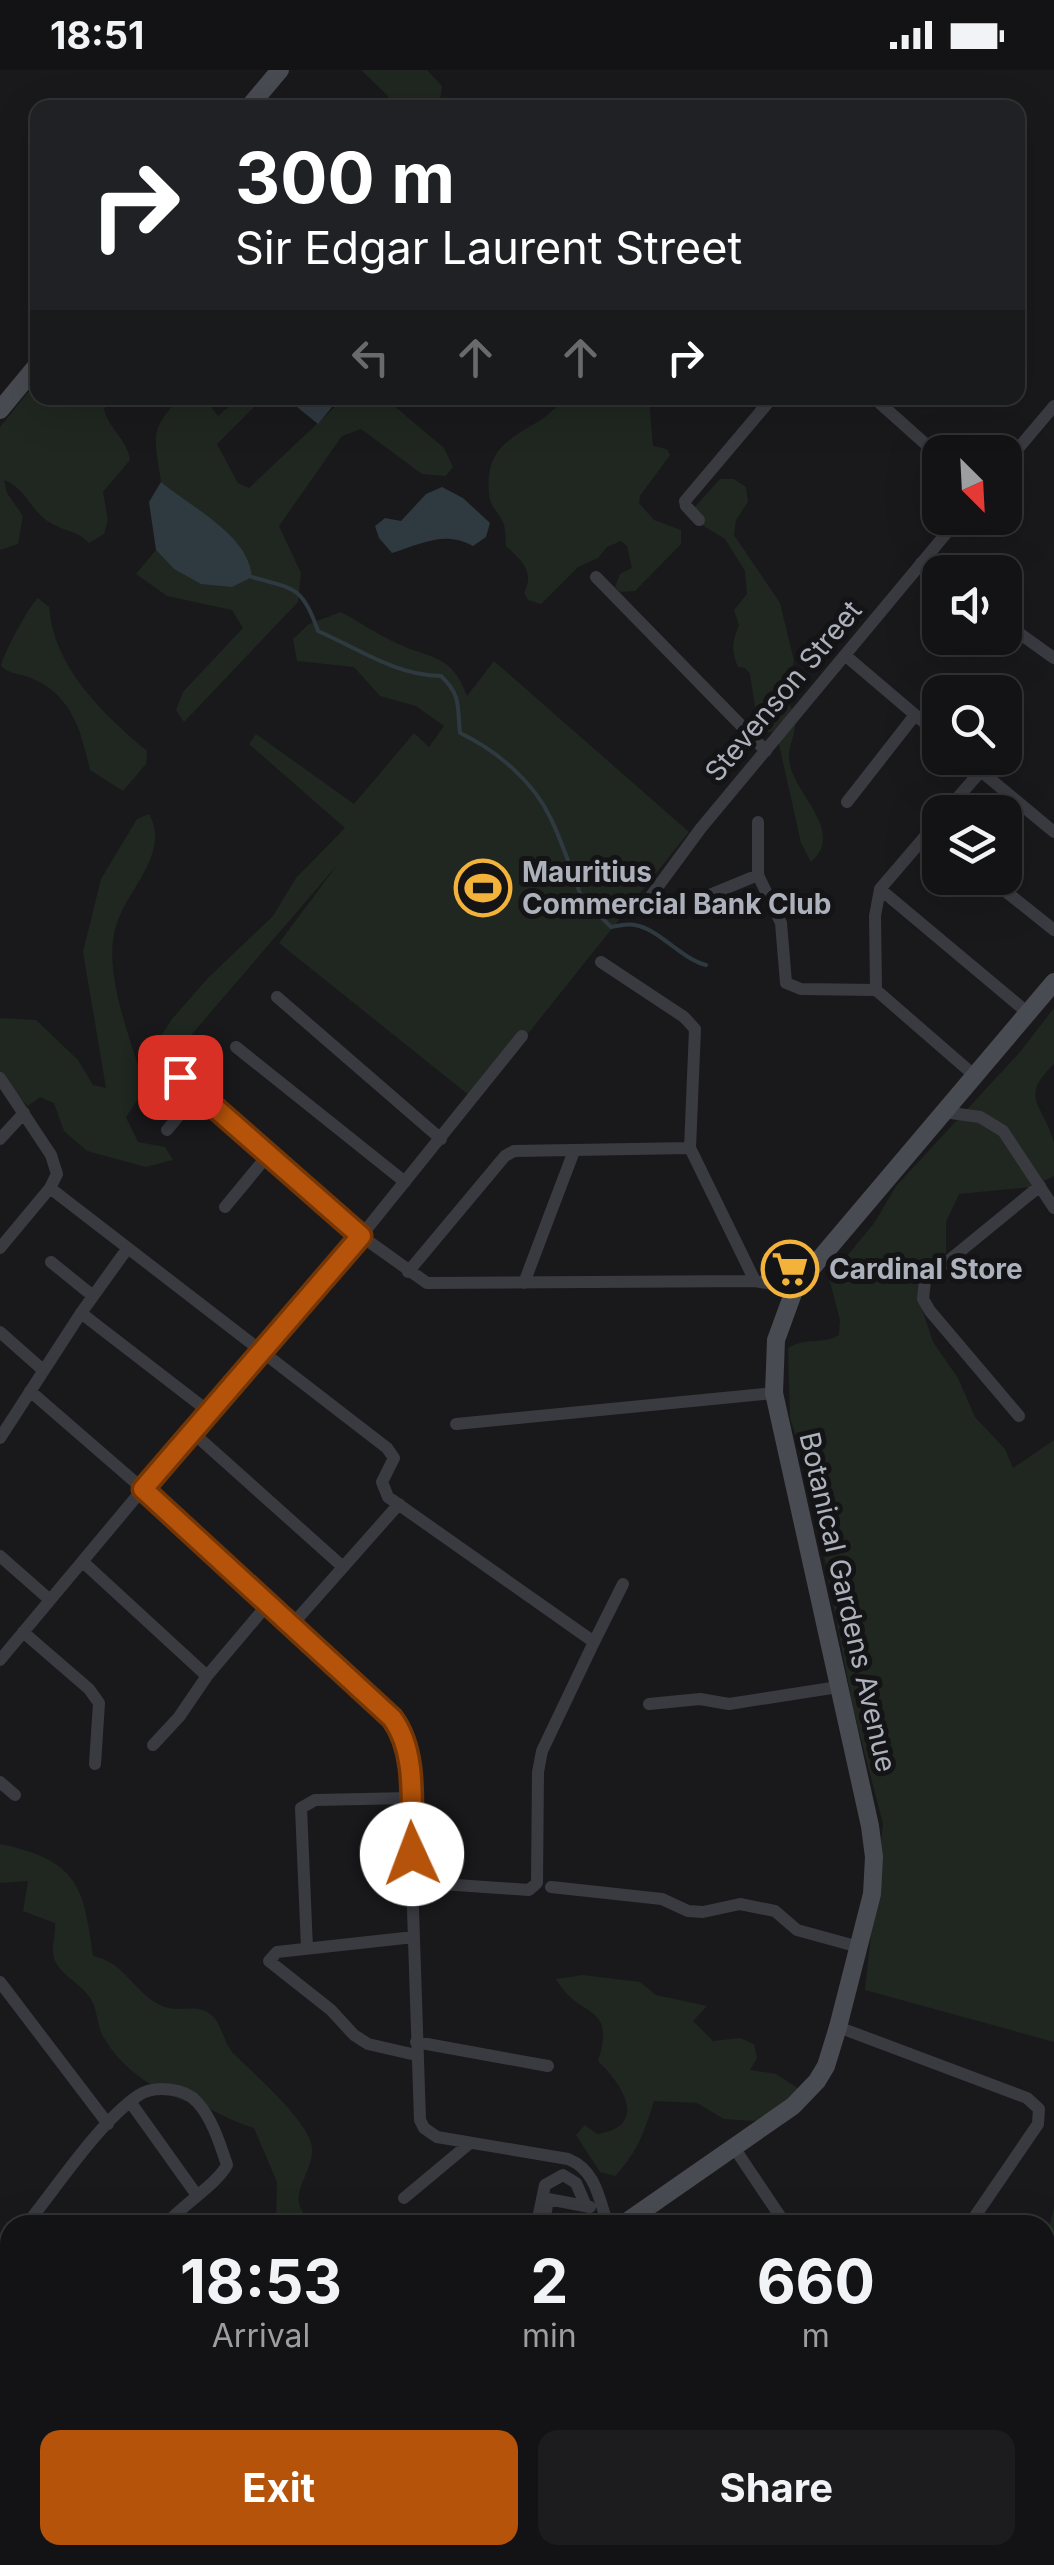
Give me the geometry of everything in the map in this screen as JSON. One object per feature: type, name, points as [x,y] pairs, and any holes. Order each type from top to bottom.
[{"type":"street","points":[[255,100],[280,70]]},
{"type":"street","points":[[0,410],[30,374]]},
{"type":"street","points":[[699,520],[685,501],[766,405]]},
{"type":"street","points":[[882,405],[922,441]]},
{"type":"street","points":[[1022,444],[1054,406]]},
{"type":"street","name":"Stevenson Street","points":[[648,900],[945,535]]},
{"type":"street","points":[[596,577],[766,751]]},
{"type":"street","points":[[1022,635],[1054,658]]},
{"type":"street","points":[[846,656],[922,721]]},
{"type":"street","points":[[847,802],[916,716]]},
{"type":"street","points":[[961,795],[978,775]]},
{"type":"street","points":[[985,775],[1052,825]]},
{"type":"street","points":[[758,822],[758,875],[781,923],[786,983],[801,989],[876,990],[975,1076]]},
{"type":"street","points":[[876,990],[875,916],[880,889],[922,845]]},
{"type":"street","points":[[707,896],[758,875]]},
{"type":"street","points":[[880,889],[1028,1013]]},
{"type":"street","points":[[1011,895],[1054,930]]},
{"type":"street","points":[[601,962],[684,1017],[694,1029],[690,1148],[755,1281]]},
{"type":"street","name":"Botanical Gardens Avenue","points":[[636,2215],[806,2095],[826,2066],[872,1894],[874,1858],[870,1826],[774,1393],[776,1340],[795,1288],[1053,984]]},
{"type":"street","points":[[277,997],[440,1139]]},
{"type":"street","points":[[0,1660],[208,1411],[361,1236],[522,1036]]},
{"type":"street","points":[[236,1047],[405,1182]]},
{"type":"street","points":[[180,1077],[361,1236],[427,1283],[755,1281],[795,1288]]},
{"type":"street","points":[[0,1078],[56,1167],[50,1188],[0,1248]]},
{"type":"street","points":[[167,1130],[198,1093]]},
{"type":"street","points":[[944,1112],[980,1117],[1002,1130],[1054,1208]]},
{"type":"street","points":[[0,1140],[24,1113]]},
{"type":"street","points":[[408,1272],[505,1156],[525,1150],[690,1148]]},
{"type":"street","points":[[524,1283],[574,1151]]},
{"type":"street","points":[[225,1207],[268,1155]]},
{"type":"street","points":[[1020,1416],[930,1311],[922,1289],[925,1280],[1040,1186]]},
{"type":"street","points":[[50,1188],[388,1448],[394,1458],[382,1482],[388,1497],[594,1642]]},
{"type":"street","points":[[0,1438],[127,1250]]},
{"type":"street","points":[[51,1262],[93,1296]]},
{"type":"street","points":[[81,1313],[208,1411]]},
{"type":"street","points":[[0,1332],[44,1370]]},
{"type":"street","points":[[30,1391],[143,1489],[392,1718],[403,1733],[410,1798],[417,2108],[424,2128],[437,2137],[568,2159],[582,2165],[589,2172],[604,2215]]},
{"type":"street","points":[[456,1424],[774,1393]]},
{"type":"street","points":[[191,1431],[343,1567]]},
{"type":"street","points":[[291,1626],[398,1504]]},
{"type":"street","points":[[0,1556],[50,1600]]},
{"type":"street","points":[[83,1562],[206,1676]]},
{"type":"street","points":[[412,1882],[530,1890],[534,1886],[538,1875],[538,1772],[542,1751],[622,1584]]},
{"type":"street","points":[[153,1745],[180,1717],[206,1676],[266,1605]]},
{"type":"street","points":[[23,1632],[100,1702],[95,1764]]},
{"type":"street","points":[[649,1704],[700,1699],[730,1704],[838,1687]]},
{"type":"street","points":[[0,1782],[15,1796]]},
{"type":"street","points":[[307,1948],[300,1808],[316,1800],[410,1798]]},
{"type":"street","points":[[551,1887],[662,1900],[688,1912],[740,1904],[775,1911],[797,1930],[858,1946]]},
{"type":"street","points":[[414,1937],[277,1952],[269,1960],[368,2044],[548,2066]]},
{"type":"street","points":[[0,1982],[108,2124]]},
{"type":"street","points":[[838,2027],[1026,2098],[1039,2110],[1038,2124],[976,2215]]},
{"type":"street","points":[[34,2215],[108,2124],[149,2090],[167,2089],[187,2094],[205,2113],[228,2165],[222,2176],[175,2215]]},
{"type":"street","points":[[131,2103],[196,2194]]},
{"type":"street","points":[[404,2198],[470,2143]]},
{"type":"street","points":[[734,2146],[779,2215]]},
{"type":"street","points":[[541,2215],[545,2185],[564,2174],[576,2182],[586,2206]]},
{"type":"street","points":[[543,2215],[548,2199],[602,2209]]},
{"type":"shaded area","points":[[361,70],[427,70],[442,86],[440,100],[389,100]]},
{"type":"shaded area","points":[[30,390],[30,405],[107,405],[104,409],[130,460],[103,492],[108,520],[104,534],[89,543],[57,526],[4,480],[7,493],[23,516],[18,544],[0,550],[0,427]]},
{"type":"shaded area","points":[[174,405],[210,405],[218,416],[231,405],[256,405],[217,444],[238,483],[249,488],[337,405],[393,405],[444,448],[453,467],[446,476],[422,474],[361,429],[342,436],[279,526],[301,573],[298,602],[184,722],[176,710],[183,692],[243,628],[232,610],[167,596],[136,574],[156,550],[174,569],[192,509],[161,482],[156,436]]},
{"type":"shaded area","points":[[295,405],[334,405],[318,424]]},
{"type":"shaded area","points":[[559,405],[650,405],[653,446],[667,449],[670,455],[639,503],[654,520],[681,530],[681,544],[635,591],[620,592],[615,587],[620,574],[632,568],[627,546],[621,541],[578,567],[541,604],[528,600],[524,593],[527,573],[506,546],[504,525],[490,498],[489,479],[501,448]]},
{"type":"shaded area","points":[[720,479],[734,479],[746,487],[748,502],[736,520],[734,535],[780,603],[794,661],[784,699],[795,717],[790,765],[816,814],[823,839],[811,862],[801,843],[776,731],[763,733],[758,726],[750,674],[738,667],[734,656],[739,625],[734,610],[747,594],[745,571],[725,539],[692,519],[691,511]]},
{"type":"shaded area","points":[[161,482],[230,535],[241,548],[252,577],[232,587],[201,584],[174,569],[156,550],[149,502]]},
{"type":"shaded area","points":[[442,487],[463,498],[490,523],[486,537],[473,546],[443,539],[392,553],[379,538],[375,526],[385,518],[401,521],[426,494]]},
{"type":"shaded area","points":[[38,598],[49,607],[60,650],[83,688],[147,751],[146,764],[123,791],[90,770],[78,728],[56,694],[45,685],[1,666],[17,630]]},
{"type":"shaded area","name":"Mauritius Commercial Bank Club","points":[[341,612],[447,665],[467,696],[494,661],[689,832],[475,1100],[279,943],[338,864],[155,1077],[143,1064],[172,1019],[208,978],[273,916],[296,878],[345,828],[249,744],[256,734],[354,804],[414,733],[429,747],[444,726],[416,706],[380,696],[354,667],[297,661],[293,639],[309,624]]},
{"type":"shaded area","points":[[149,814],[155,841],[152,855],[118,920],[112,958],[118,999],[142,1079],[142,1093],[126,1117],[138,1142],[165,1147],[173,1160],[146,1167],[87,1151],[64,1131],[54,1103],[40,1097],[28,1106],[0,1080],[0,1018],[36,1020],[78,1060],[93,1085],[106,1088],[83,952],[101,879],[137,819]]},
{"type":"shaded area","points":[[1054,1008],[1054,1064],[1035,1094],[1054,1143],[1054,1176],[1031,1187],[959,1194],[946,1222],[946,1252],[919,1285],[919,1300],[933,1342],[958,1378],[975,1417],[1005,1449],[1013,1468],[1054,1440],[1054,2042],[865,1990],[883,1824],[853,1708],[809,1476],[790,1418],[788,1348],[839,1335],[840,1320],[829,1278],[875,1222],[896,1186],[1020,1052]]},
{"type":"shaded area","points":[[0,1844],[25,1850],[60,1867],[80,1893],[93,1956],[113,1964],[160,2005],[200,2009],[211,2015],[231,2050],[292,2112],[309,2138],[311,2158],[299,2193],[306,2215],[276,2215],[277,2182],[254,2128],[159,2089],[119,2059],[102,2034],[92,2001],[55,1960],[55,1923],[23,1911],[28,1881],[0,1883]]},
{"type":"shaded area","points":[[583,1975],[640,1982],[656,1995],[707,2006],[693,2021],[713,2041],[740,2038],[754,2044],[757,2058],[750,2070],[776,2074],[801,2090],[781,2112],[754,2121],[724,2119],[697,2103],[654,2101],[639,2141],[623,2167],[615,2176],[600,2172],[576,2135],[585,2125],[597,2134],[613,2130],[627,2113],[622,2092],[598,2061],[603,2042],[599,2020],[565,1992],[556,1979]]},
{"type":"waterway","points":[[252,577],[296,592],[318,631],[393,666],[441,676],[455,696],[460,733],[512,768],[543,804],[582,898],[611,927],[629,924],[644,928],[706,965]]},
{"type":"place","name":"Mauritius Commercial Bank Club","points":[[483,888]]},
{"type":"place","name":"Cardinal Store","points":[[790,1269]]},
{"type":"route","points":[[180,1077],[361,1236],[143,1489],[392,1718],[407,1747],[412,1854]]}]
